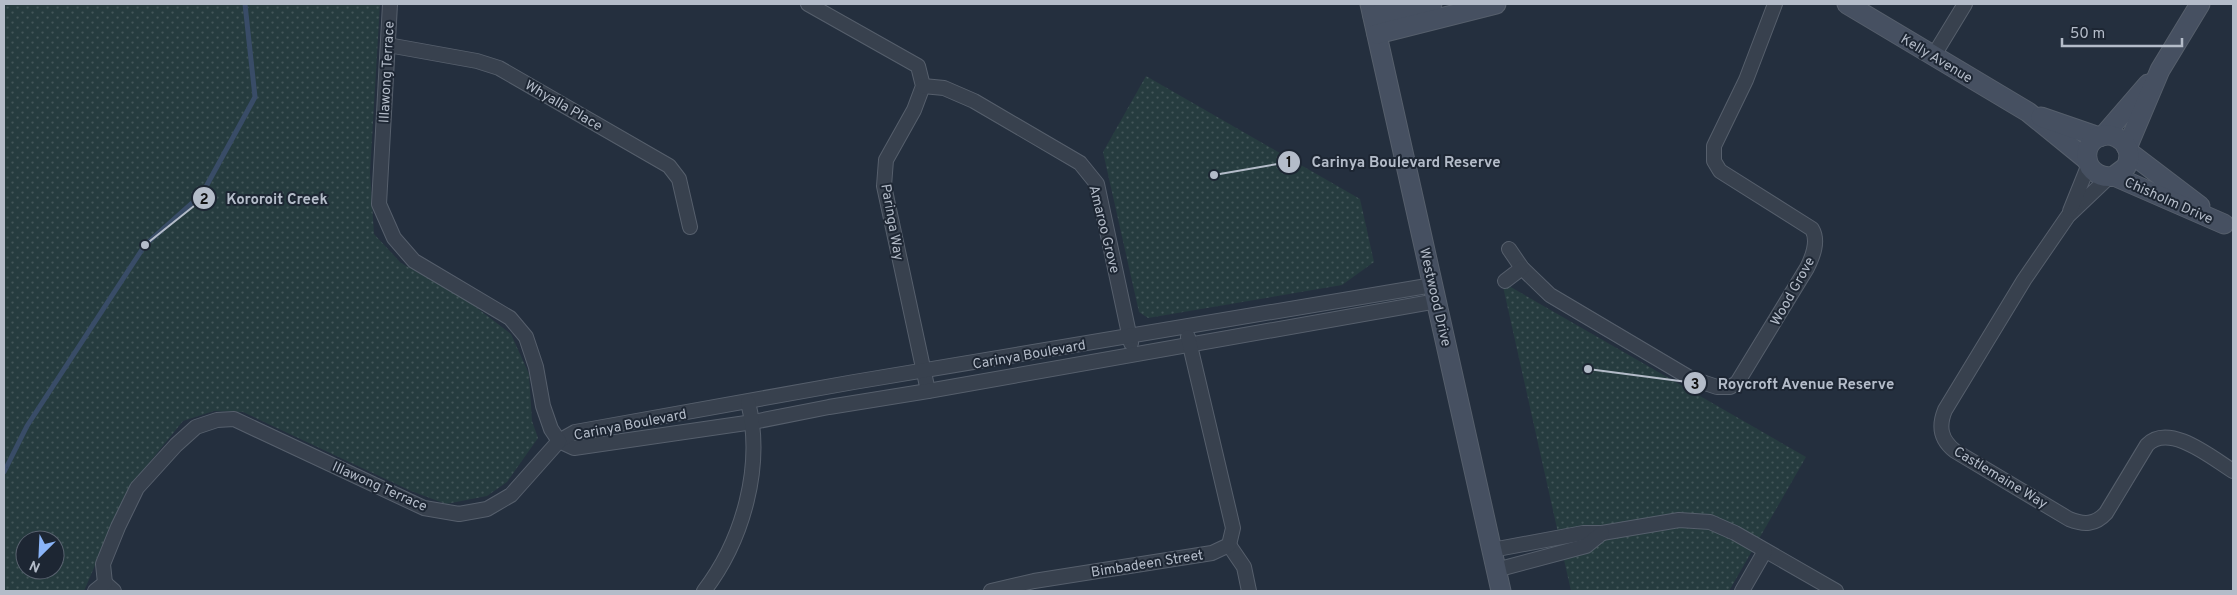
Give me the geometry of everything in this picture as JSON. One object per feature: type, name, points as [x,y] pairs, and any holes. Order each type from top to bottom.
[{"type":"street","name":"Illawong Terrace","points":[[105,588],[104,564],[118,527],[137,488],[176,445],[196,427],[217,420],[234,420],[424,508],[459,514],[487,509],[511,495],[559,441],[550,429],[543,406],[536,367],[526,337],[510,318],[414,261],[394,238],[379,204],[390,4]]},
{"type":"street","points":[[808,4],[918,66],[923,86]]},
{"type":"street","points":[[1373,18],[1432,4]]},
{"type":"street","points":[[1373,18],[1496,4]]},
{"type":"street","name":"Wood Grove","points":[[1509,249],[1522,268],[1542,289],[1564,304],[1690,378],[1717,387],[1728,387],[1737,383],[1807,268],[1815,248],[1814,232],[1812,229],[1720,171],[1716,166],[1713,156],[1717,138],[1746,80],[1775,4]]},
{"type":"street","name":"Kelly Avenue","points":[[1847,4],[2028,112],[2088,162]]},
{"type":"street","points":[[1934,55],[1965,4]]},
{"type":"street","points":[[2160,70],[2101,136],[2090,144],[2088,162],[2097,174],[2112,176],[2126,167],[2128,150],[2160,70],[2200,4]]},
{"type":"street","name":"Westwood Drive","points":[[1373,18],[1501,591]]},
{"type":"street","name":"Whyalla Place","points":[[388,45],[477,61],[499,68],[669,166],[679,179],[690,227]]},
{"type":"street","name":"Amaroo Grove","points":[[923,86],[944,88],[974,101],[1080,162],[1097,184],[1133,355]]},
{"type":"street","name":"Paringa Way","points":[[923,86],[914,110],[886,160],[884,186],[928,391]]},
{"type":"street","name":"Kelly Avenue","points":[[2028,112],[2101,136]]},
{"type":"street","points":[[2101,136],[2112,135],[2119,138],[2128,150]]},
{"type":"street","name":"Chisholm Drive","points":[[2128,150],[2228,227]]},
{"type":"street","name":"Castlemaine Way","points":[[2068,216],[2088,162]]},
{"type":"street","name":"Chisholm Drive","points":[[2112,176],[2228,227]]},
{"type":"street","name":"Castlemaine Way","points":[[2112,176],[2068,216],[2024,280],[1945,410],[1941,430],[1946,443],[1955,451],[2065,516],[2085,524],[2097,521],[2106,513],[2147,445],[2155,438],[2164,436],[2180,440],[2233,471]]},
{"type":"street","points":[[1505,282],[1522,268]]},
{"type":"street","name":"Carinya Boulevard","points":[[559,441],[575,432],[824,387],[924,372],[1186,327],[1435,293]]},
{"type":"street","name":"Carinya Boulevard","points":[[559,441],[574,448],[753,422],[839,405],[1190,345],[1435,293]]},
{"type":"street","points":[[1186,327],[1233,528],[1230,545],[1244,567],[1249,591]]},
{"type":"street","points":[[704,591],[714,578],[735,539],[750,483],[753,422],[748,402]]},
{"type":"street","points":[[1492,550],[1583,533],[1602,533],[1679,520],[1710,522],[1735,533],[1836,591]]},
{"type":"street","points":[[1496,570],[1586,546],[1602,533]]},
{"type":"street","name":"Bimbadeen Street","points":[[991,591],[1035,586],[1212,553],[1230,545]]},
{"type":"street","points":[[1742,591],[1766,551]]},
{"type":"green space","points":[[4,4],[380,4],[370,172],[374,234],[401,263],[468,301],[511,334],[529,374],[532,421],[538,438],[507,482],[487,496],[446,504],[411,491],[243,412],[214,411],[183,421],[128,489],[84,591],[4,591]]},
{"type":"green space","points":[[1146,76],[1360,199],[1374,262],[1342,285],[1148,318],[1139,312],[1103,152]]},
{"type":"green space","points":[[1502,282],[1806,457],[1729,591],[1571,591]]},
{"type":"waterway","points":[[4,472],[27,426],[145,245],[202,194],[255,97],[245,4]]},
{"type":"place","name":"Carinya Boulevard Reserve","points":[[1214,175]]},
{"type":"place","name":"Kororoit Creek","points":[[145,245]]},
{"type":"place","name":"Roycroft Avenue Reserve","points":[[1588,369]]}]
